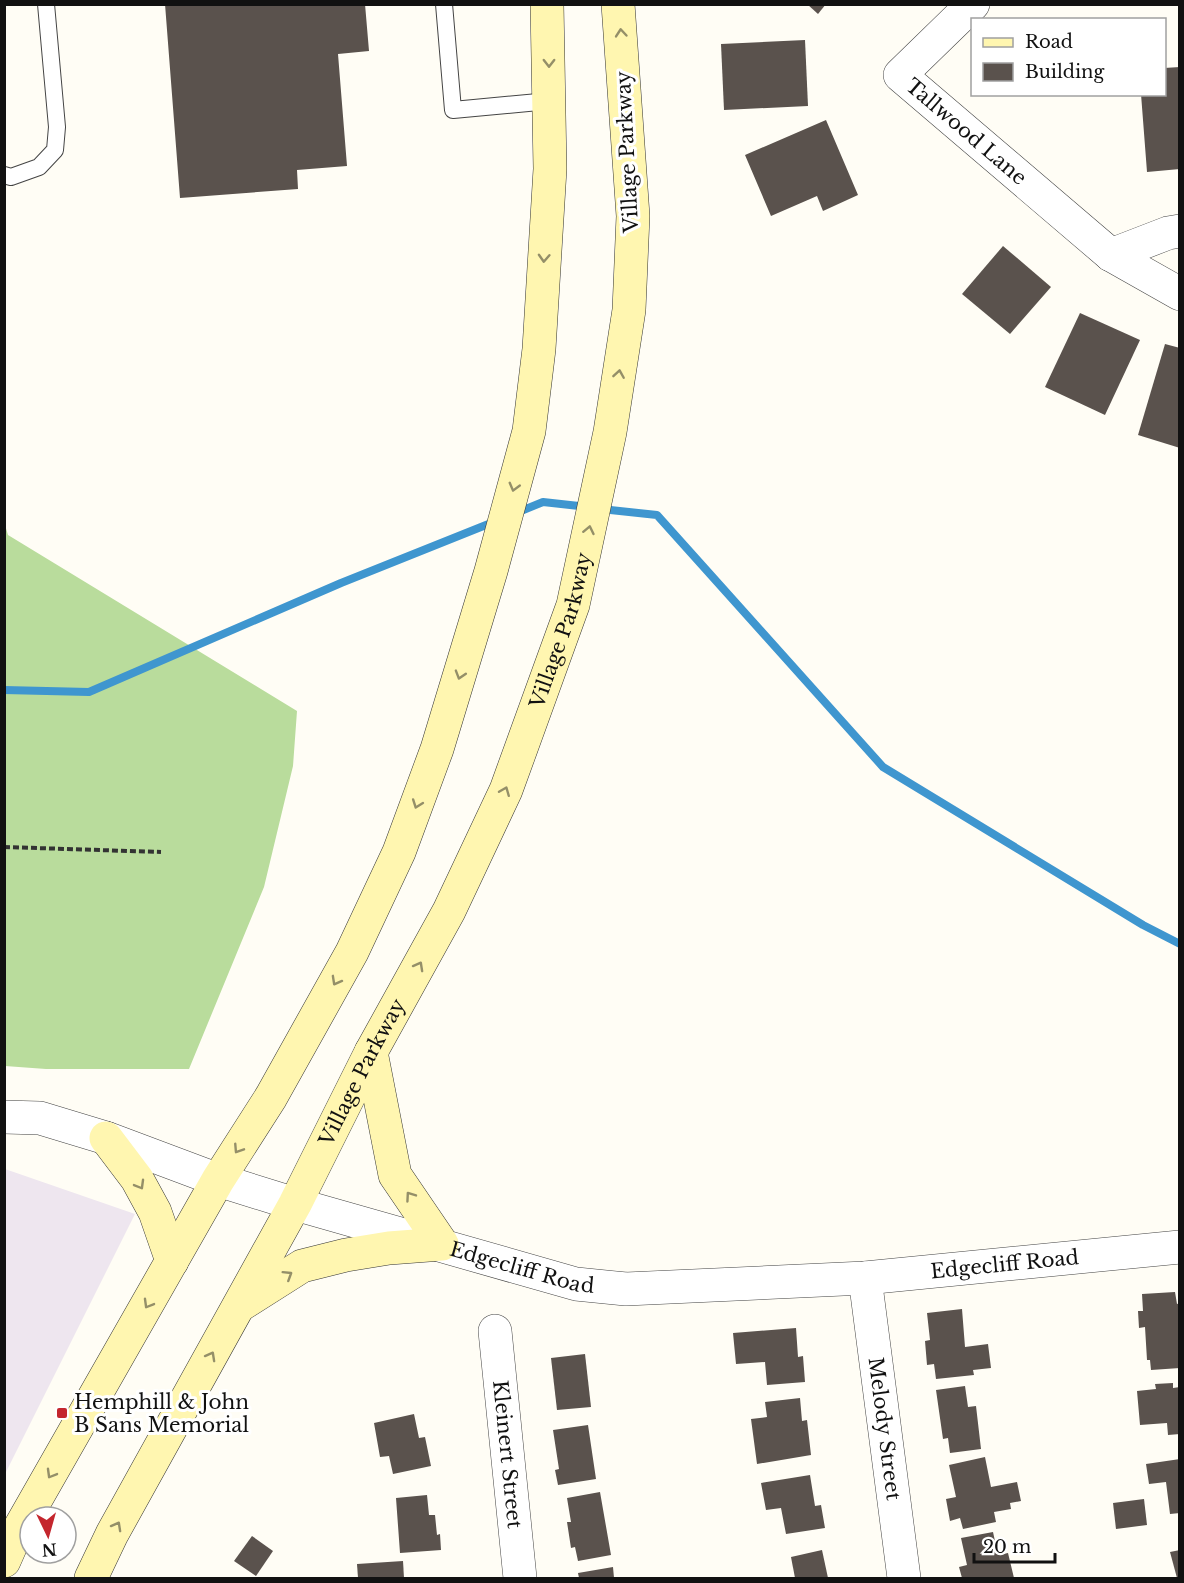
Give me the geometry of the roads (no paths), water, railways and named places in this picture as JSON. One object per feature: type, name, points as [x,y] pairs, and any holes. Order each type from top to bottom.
[{"type":"main road","points":[[4,1561],[15,1536],[218,1180],[271,1097],[352,952],[399,852],[436,749],[491,571],[529,431],[539,349],[550,169],[547,4]]},
{"type":"main road","name":"Village Parkway","points":[[295,1204],[372,1052],[449,911],[506,790],[573,605],[610,432],[630,310],[633,216],[618,4]]},
{"type":"main road","points":[[238,1306],[302,1266],[346,1255],[389,1248],[442,1244],[395,1175],[372,1052]]},
{"type":"main road","points":[[105,1138],[137,1179],[155,1212],[172,1261]]},
{"type":"main road","points":[[91,1578],[112,1534],[295,1204]]},
{"type":"street","name":"Tallwood Lane","points":[[973,4],[900,75],[1111,255]]},
{"type":"street","points":[[1111,255],[1179,231]]},
{"type":"street","points":[[1111,255],[1179,294]]},
{"type":"street","name":"Edgecliff Road","points":[[4,1117],[40,1118],[105,1138],[218,1180],[295,1204],[576,1284],[626,1290],[865,1278],[1179,1247]]},
{"type":"street","name":"Melody Street","points":[[865,1278],[904,1578]]},
{"type":"street","name":"Kleinert Street","points":[[495,1330],[520,1578]]},
{"type":"lane","points":[[4,175],[11,177],[39,167],[55,150],[57,127],[46,4]]},
{"type":"lane","points":[[444,4],[453,110],[549,101]]},
{"type":"waterway","points":[[516,513],[543,502],[588,507]]},
{"type":"waterway","points":[[601,509],[657,515],[883,767],[1143,925],[1180,944]]},
{"type":"waterway","points":[[4,690],[89,692],[341,583],[496,521]]},
{"type":"place","name":"Hemphill & John B Sans Memorial","points":[[62,1413]]}]
